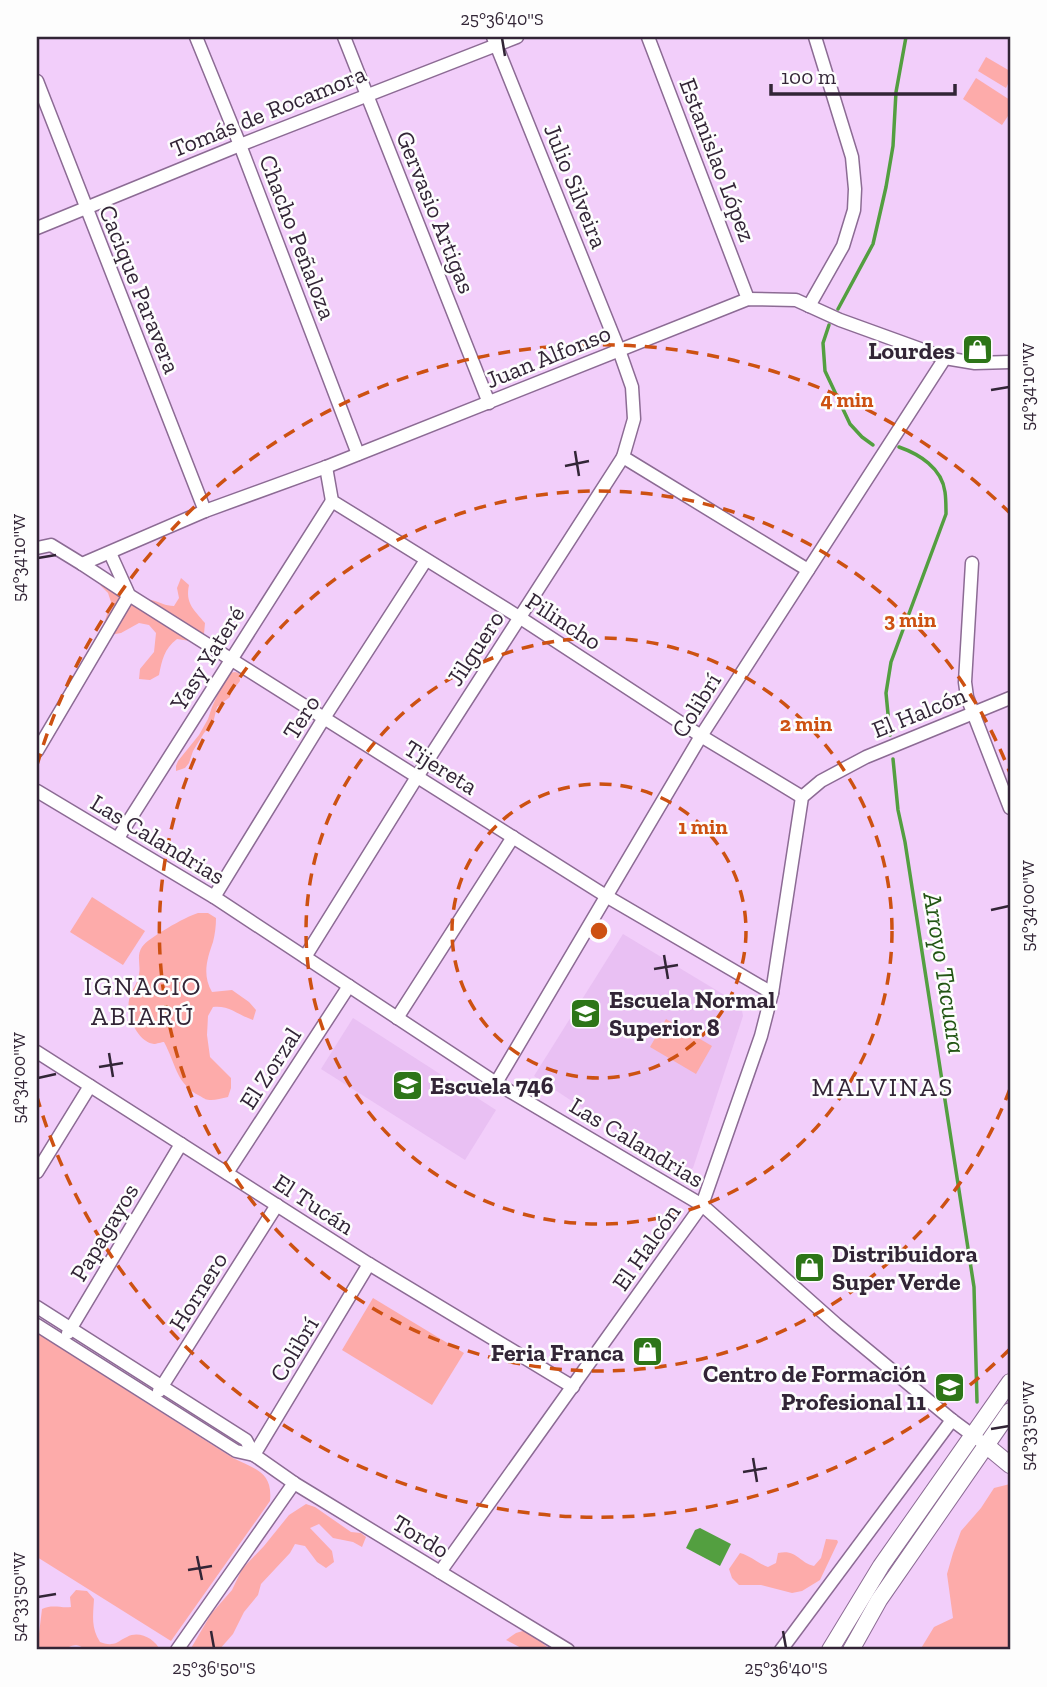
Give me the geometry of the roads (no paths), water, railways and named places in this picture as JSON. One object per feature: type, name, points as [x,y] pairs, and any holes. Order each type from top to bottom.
[{"type":"main road","points":[[830,1650],[881,1566],[1010,1382]]},
{"type":"main road","points":[[851,1650],[879,1600],[1010,1411]]},
{"type":"main road","points":[[986,1446],[1010,1465]]},
{"type":"street","name":"Chacho Peñaloza","points":[[196,37],[358,454]]},
{"type":"street","name":"Gervasio Artigas","points":[[344,37],[489,403]]},
{"type":"street","name":"Tomás de Rocamora","points":[[37,228],[495,41],[517,37]]},
{"type":"street","name":"Estanislao López","points":[[648,37],[748,299]]},
{"type":"street","points":[[809,306],[843,246],[854,210],[855,189],[852,157],[815,37]]},
{"type":"street","name":"Julio Silveira","points":[[495,41],[619,350]]},
{"type":"street","name":"Cacique Paravera","points":[[37,81],[205,511]]},
{"type":"street","name":"Juan Alfonso","points":[[82,564],[205,511],[326,467],[748,299],[796,300],[945,358],[975,363],[1010,362]]},
{"type":"street","name":"Jilguero","points":[[305,957],[417,776],[623,457],[634,419],[632,387],[619,350]]},
{"type":"street","name":"Colibrí","points":[[496,1083],[701,736],[945,358]]},
{"type":"street","points":[[623,457],[808,570]]},
{"type":"street","points":[[326,467],[332,501]]},
{"type":"street","name":"Pilincho","points":[[332,501],[519,617],[701,736],[802,797]]},
{"type":"street","name":"Yasy Yateré","points":[[118,838],[332,501]]},
{"type":"street","name":"Tijereta","points":[[38,548],[51,545],[606,896],[772,993]]},
{"type":"street","points":[[37,751],[129,595],[110,553]]},
{"type":"street","name":"Tero","points":[[214,897],[324,718],[426,560]]},
{"type":"street","points":[[972,563],[965,682],[972,712],[1010,808]]},
{"type":"street","name":"El Halcón","points":[[440,1572],[702,1205],[761,1036],[772,993],[802,797],[821,781],[866,757],[1010,698]]},
{"type":"street","name":"Las Calandrias","points":[[37,790],[214,897],[496,1083],[702,1205],[836,1324],[986,1446]]},
{"type":"street","points":[[397,1018],[513,836]]},
{"type":"street","name":"El Zorzal","points":[[227,1173],[349,986]]},
{"type":"street","name":"El Tucán","points":[[37,1052],[369,1264],[573,1387]]},
{"type":"street","points":[[37,1172],[90,1086]]},
{"type":"street","name":"Papagayos","points":[[62,1341],[181,1144]]},
{"type":"street","name":"Hornero","points":[[154,1399],[277,1205]]},
{"type":"street","name":"Colibrí","points":[[254,1455],[369,1264]]},
{"type":"street","name":"Tordo","points":[[37,1307],[246,1440],[254,1455]]},
{"type":"street","name":"Tordo","points":[[37,1325],[236,1451],[254,1455],[294,1483],[568,1650]]},
{"type":"street","points":[[781,1650],[951,1420]]},
{"type":"street","points":[[177,1650],[294,1483]]},
{"type":"waterway","name":"Arroyo Tacuara","points":[[838,309],[873,244],[893,146],[896,92],[906,37]]},
{"type":"waterway","name":"Arroyo Tacuara","points":[[829,325],[823,343],[825,371],[850,424],[873,445]]},
{"type":"waterway","name":"Arroyo Tacuara","points":[[890,735],[886,693],[891,662],[946,514],[945,492],[939,476],[922,458],[899,447]]},
{"type":"waterway","name":"Arroyo Tacuara","points":[[893,759],[898,810],[974,1287],[977,1402]]},
{"type":"place","name":"Lourdes","points":[[978,350]]},
{"type":"place","name":"Escuela Normal Superior 8","points":[[586,1013]]},
{"type":"place","name":"Escuela 746","points":[[407,1085]]},
{"type":"place","name":"Distribuidora Super Verde","points":[[809,1267]]},
{"type":"place","name":"Feria Franca","points":[[647,1352]]},
{"type":"place","name":"Centro de Formación Profesional 11","points":[[949,1387]]},
{"type":"district","name":"IGNACIO ABIARÚ","points":[[143,1001]]},
{"type":"district","name":"MALVINAS","points":[[883,1087]]}]
